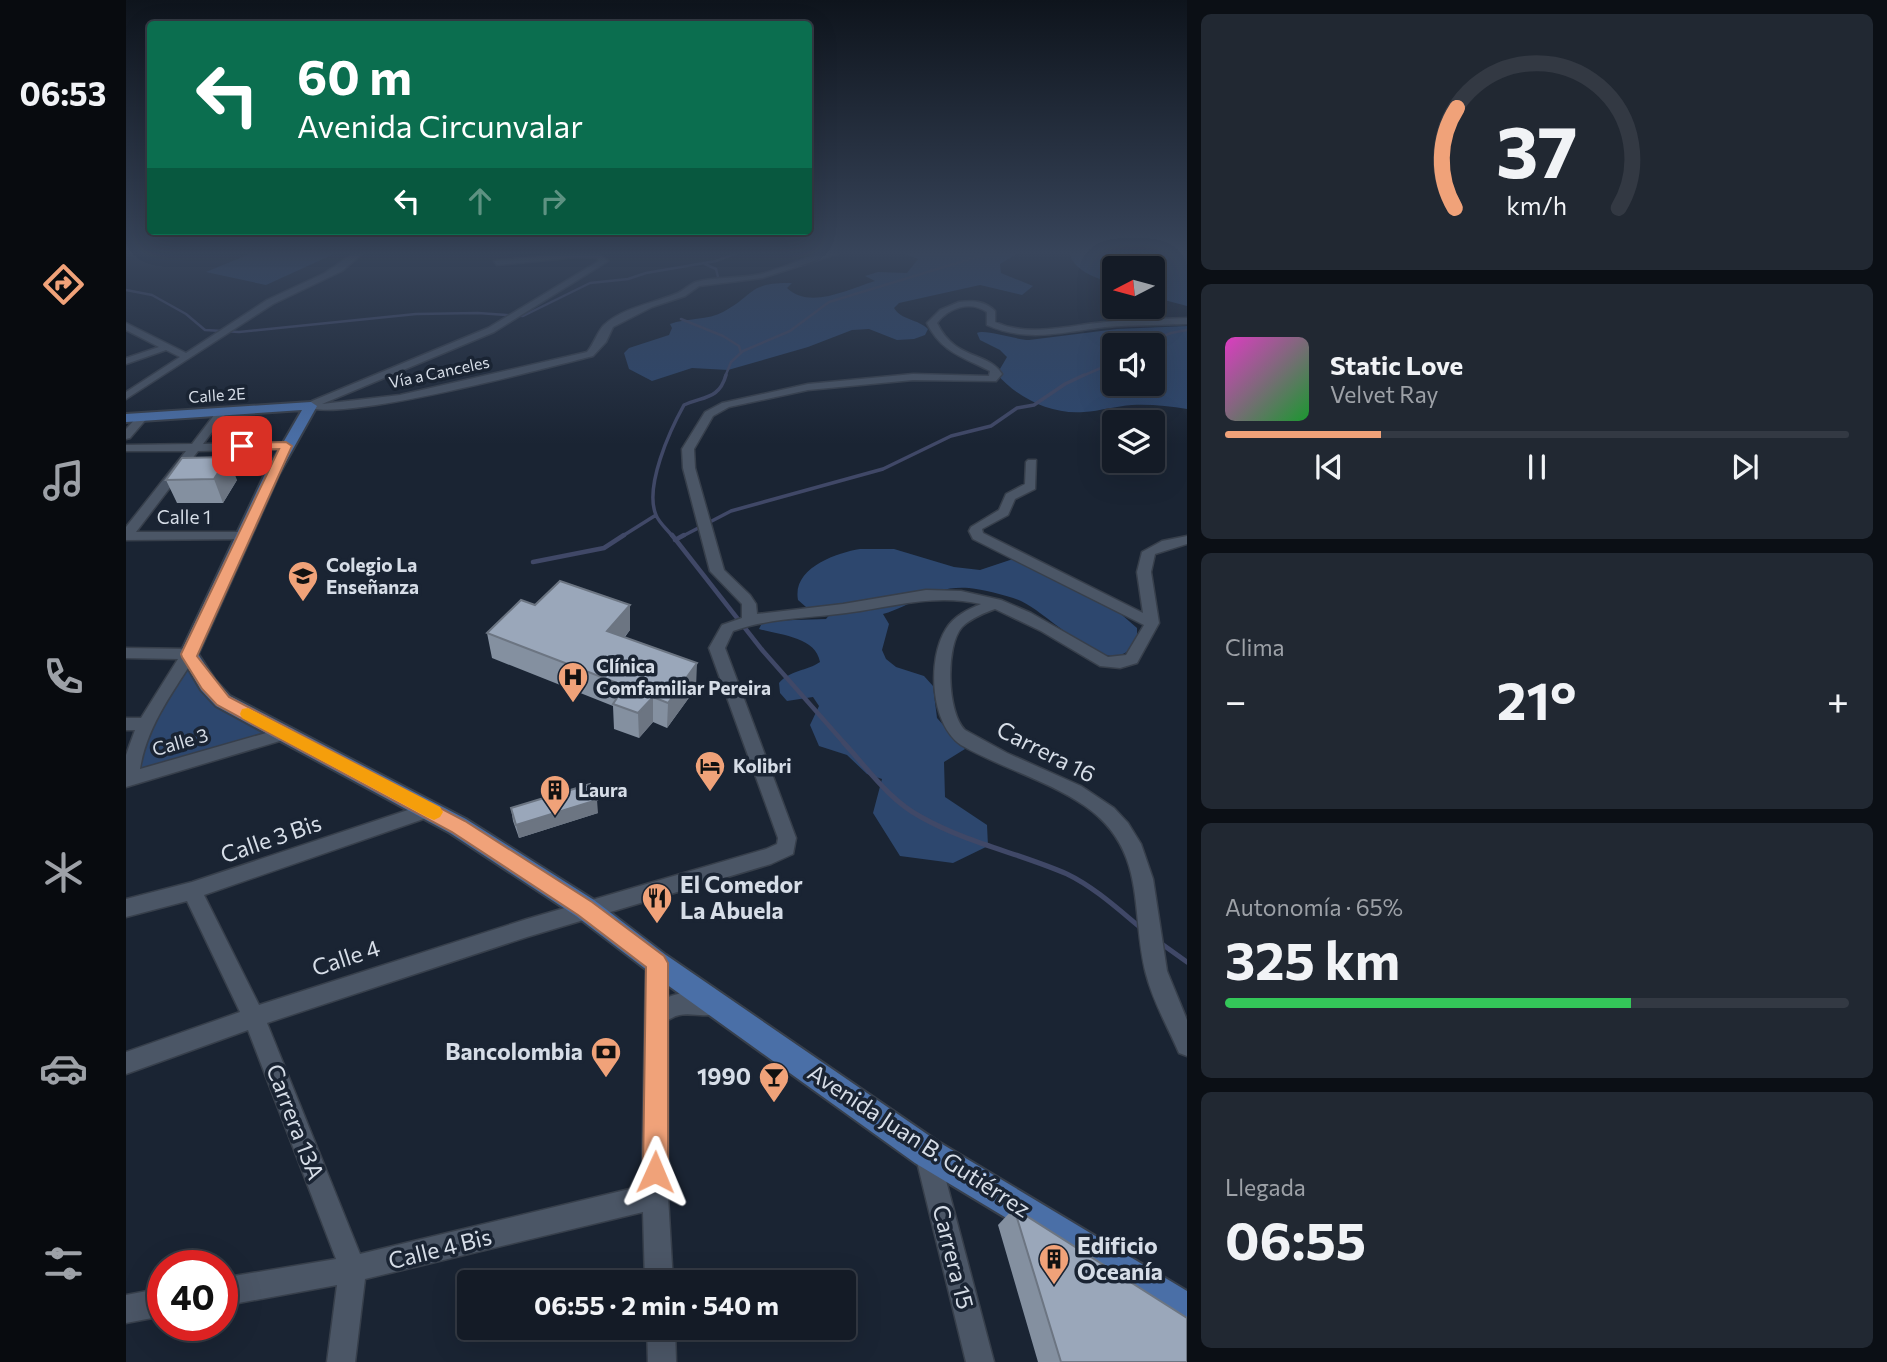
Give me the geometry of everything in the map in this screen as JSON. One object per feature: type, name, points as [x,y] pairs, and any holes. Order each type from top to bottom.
[{"type":"main road","name":"Calle 2E","points":[[126,418],[311,406]]},
{"type":"main road","points":[[189,656],[242,536],[286,446],[311,406]]},
{"type":"main road","name":"Avenida Juan B. Gutiérrez","points":[[189,656],[208,685],[223,701],[429,810],[585,908],[657,963],[926,1152],[1187,1310]]},
{"type":"street","points":[[126,385],[182,355],[239,317]]},
{"type":"street","points":[[126,396],[250,317]]},
{"type":"street","points":[[311,406],[491,330],[515,317]]},
{"type":"street","name":"Vía a Canceles","points":[[311,406],[326,408],[400,398],[590,354],[601,342],[605,330],[626,317]]},
{"type":"street","points":[[937,317],[932,323],[948,349],[994,369],[996,374],[992,379],[913,377],[808,387],[726,405],[709,414],[694,436],[688,449],[689,468],[717,571],[722,579],[748,601],[752,612],[750,619],[853,607],[900,597],[940,594],[996,603],[1105,662],[1120,663],[1132,659],[1152,623],[1144,572],[1149,552],[1167,544],[1187,540]]},
{"type":"street","points":[[991,317],[990,323],[1006,330],[1027,334],[1101,325],[1187,321]]},
{"type":"street","points":[[126,326],[182,355]]},
{"type":"street","points":[[126,334],[137,331]]},
{"type":"street","points":[[126,361],[167,347]]},
{"type":"street","points":[[126,536],[222,412]]},
{"type":"street","points":[[126,436],[143,417]]},
{"type":"street","points":[[126,448],[286,446]]},
{"type":"street","points":[[1032,462],[1031,485],[1010,497],[1004,512],[977,527],[975,531],[978,536],[1152,623]]},
{"type":"street","name":"Calle 1","points":[[126,536],[242,536]]},
{"type":"street","name":"Carrera 16","points":[[996,603],[958,621],[947,640],[944,700],[953,729],[1005,761],[1088,799],[1121,828],[1140,862],[1157,973],[1182,1024],[1187,1045]]},
{"type":"street","name":"Calle 4","points":[[126,1063],[253,1016],[585,908],[771,856],[786,848],[787,838],[717,648],[727,628],[750,619]]},
{"type":"street","points":[[126,653],[189,656]]},
{"type":"street","points":[[128,779],[132,760],[146,724],[164,690],[189,656]]},
{"type":"street","points":[[126,724],[146,724]]},
{"type":"street","name":"Calle 3","points":[[128,779],[287,733]]},
{"type":"street","name":"Calle 3 Bis","points":[[126,908],[192,891],[429,810]]},
{"type":"street","name":"Carrera 13A","points":[[192,891],[253,1016],[353,1269],[341,1362]]},
{"type":"street","points":[[657,963],[655,1196],[658,1270]]},
{"type":"street","points":[[656,1014],[678,1002],[688,1001],[725,1010]]},
{"type":"street","name":"Carrera 15","points":[[926,1152],[980,1362]]},
{"type":"street","name":"Calle 4 Bis","points":[[238,1289],[353,1269],[655,1196]]},
{"type":"street","points":[[126,1309],[147,1305]]},
{"type":"street","points":[[662,1340],[663,1362]]},
{"type":"shaded area","points":[[904,317],[928,329],[925,335],[914,339],[897,340],[869,329],[852,330],[808,347],[728,370],[692,368],[652,381],[629,369],[624,353],[629,348],[669,335],[672,328],[670,324],[704,318]]},
{"type":"shaded area","points":[[1187,326],[1187,409],[1139,405],[1072,412],[1036,403],[1005,383],[997,374],[1007,357],[1000,350],[980,340],[977,333],[987,332],[1029,340],[1117,329]]},
{"type":"shaded area","points":[[860,549],[894,549],[954,567],[980,570],[1013,559],[1099,595],[1137,628],[1137,644],[1117,656],[1104,655],[1092,650],[1021,601],[969,588],[934,593],[883,614],[889,624],[882,650],[886,659],[896,667],[924,676],[933,686],[937,718],[965,749],[944,762],[945,797],[987,825],[988,846],[953,863],[900,856],[873,813],[882,779],[867,774],[847,755],[819,746],[810,725],[819,706],[813,697],[787,701],[780,693],[779,683],[783,679],[820,662],[817,654],[812,647],[796,638],[759,629],[763,621],[826,619],[831,613],[806,607],[798,600],[802,579],[828,558]]},
{"type":"shaded area","points":[[189,654],[208,685],[287,733],[130,778],[132,759]]},
{"type":"building","points":[[228,457],[214,479],[166,480],[182,458]]},
{"type":"building","points":[[560,581],[630,605],[607,631],[697,663],[668,703],[653,697],[638,713],[613,704],[625,686],[487,633],[521,600],[535,605]]},
{"type":"building","points":[[590,784],[597,800],[516,825],[511,808]]},
{"type":"building","name":"Edificio Oceanía","points":[[1014,1208],[1187,1318],[1187,1362],[1061,1362]]},
{"type":"waterway","points":[[189,317],[205,330],[239,332],[391,317]]},
{"type":"waterway","points":[[741,353],[790,331],[809,317]]},
{"type":"waterway","points":[[681,319],[723,336],[739,346],[741,353]]},
{"type":"waterway","points":[[1165,335],[1187,330]]},
{"type":"waterway","points":[[725,377],[731,362],[741,353]]},
{"type":"waterway","points":[[1080,377],[1102,368]]},
{"type":"waterway","points":[[673,537],[657,518],[653,503],[660,459],[684,405],[715,393],[726,375]]},
{"type":"waterway","points":[[681,537],[731,511],[883,469],[951,436],[991,426],[1017,408],[1034,405],[1084,375]]},
{"type":"waterway","points":[[621,537],[656,515]]},
{"type":"waterway","points":[[533,562],[604,548],[624,535]]},
{"type":"waterway","points":[[672,535],[676,540]]},
{"type":"waterway","points":[[676,540],[684,535]]},
{"type":"waterway","points":[[676,540],[763,651],[845,744]]},
{"type":"waterway","points":[[844,743],[909,810],[956,834],[1077,879],[1141,928]]},
{"type":"waterway","points":[[1159,942],[1187,962]]},
{"type":"slow traffic","points":[[248,714],[434,812]]},
{"type":"place","name":"Colegio La Enseñanza","points":[[303,603]]},
{"type":"place","name":"Clínica Comfamiliar Pereira","points":[[573,704]]},
{"type":"place","name":"Kolibri","points":[[710,793]]},
{"type":"place","name":"Laura","points":[[555,817]]},
{"type":"place","name":"El Comedor La Abuela","points":[[657,925]]},
{"type":"place","name":"Bancolombia","points":[[606,1079]]},
{"type":"place","name":"1990","points":[[774,1104]]},
{"type":"place","name":"Edificio Oceanía","points":[[1054,1286]]},
{"type":"route","points":[[242,446],[286,446],[249,521],[189,654],[190,657],[208,685],[223,701],[458,826],[585,908],[657,963],[655,1172]]}]
